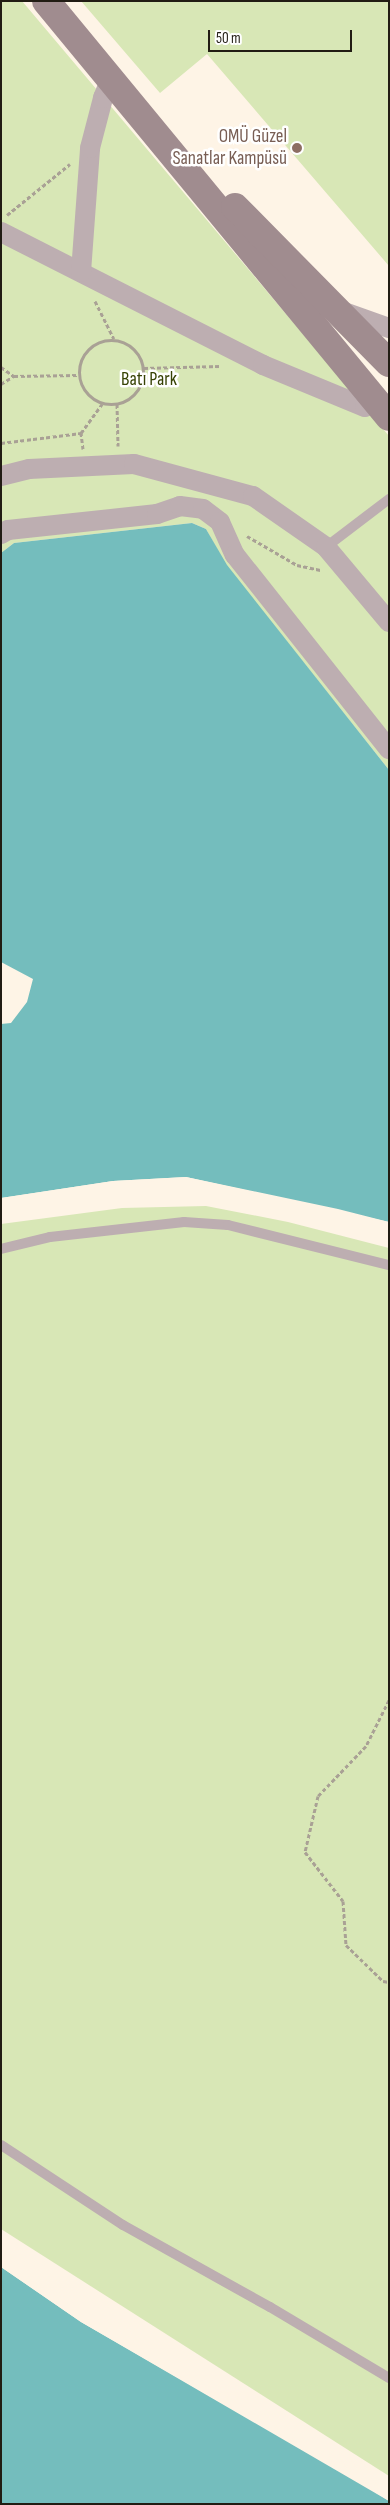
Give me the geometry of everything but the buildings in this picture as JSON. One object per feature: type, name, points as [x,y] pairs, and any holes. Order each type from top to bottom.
[{"type":"main road","points":[[46,1],[381,408]]},
{"type":"main road","points":[[110,81],[389,363]]},
{"type":"street","points":[[81,272],[90,148],[103,98],[110,81]]},
{"type":"street","points":[[1,232],[263,365],[365,407],[381,408]]},
{"type":"street","points":[[335,308],[389,328]]},
{"type":"street","points":[[1,476],[29,470],[134,464],[253,496],[326,547],[389,622]]},
{"type":"street","points":[[1,534],[8,530],[157,514],[180,506],[203,509],[220,522],[235,555],[388,745]]},
{"type":"lane","points":[[326,547],[389,499]]},
{"type":"lane","points":[[1,1249],[50,1237],[184,1222],[228,1225],[389,1265]]},
{"type":"lane","points":[[1,2145],[123,2225],[270,2307],[389,2378]]},
{"type":"path","points":[[1,220],[90,148]]},
{"type":"path","points":[[81,272],[114,339]]},
{"type":"path","points":[[114,339],[134,348],[144,368],[143,380],[138,392],[128,400],[117,404],[102,404],[86,392],[78,375],[80,360],[88,348],[100,340],[114,339]]},
{"type":"path","points":[[144,368],[224,366]]},
{"type":"path","points":[[1,367],[14,376]]},
{"type":"path","points":[[1,384],[14,376],[78,375]]},
{"type":"path","points":[[86,466],[81,433],[102,404]]},
{"type":"path","points":[[1,443],[81,433]]},
{"type":"path","points":[[231,546],[243,534],[297,565],[318,570],[340,564]]},
{"type":"path","points":[[389,1700],[366,1746],[318,1796],[305,1852],[343,1901],[346,1945],[383,1981],[389,1982]]},
{"type":"green space","name":"Batı Park","points":[[1,1],[22,1],[389,436],[389,770],[226,565],[206,529],[192,523],[14,543],[1,553]]},
{"type":"green space","points":[[81,1],[389,1],[389,266],[207,54],[160,93]]},
{"type":"green space","points":[[206,1206],[288,1222],[389,1248],[389,2476],[1,2229],[1,1224],[122,1208]]},
{"type":"water","points":[[192,523],[206,529],[227,565],[389,770],[389,1222],[186,1177],[113,1181],[1,1198],[1,1024],[11,1023],[27,1002],[33,979],[1,962],[1,553],[14,543]]},
{"type":"water","points":[[1,2267],[81,2322],[359,2482],[389,2501],[389,2504],[1,2504]]},
{"type":"pier","points":[[186,1177],[338,1209],[389,1222],[389,1224],[186,1180],[113,1183],[1,1201],[1,1198],[113,1181]]},
{"type":"pier","points":[[1,2264],[82,2320],[360,2480],[389,2498],[389,2501],[81,2322],[1,2267]]},
{"type":"place","name":"OMÜ Güzel Sanatlar Kampüsü","points":[[297,148]]}]
